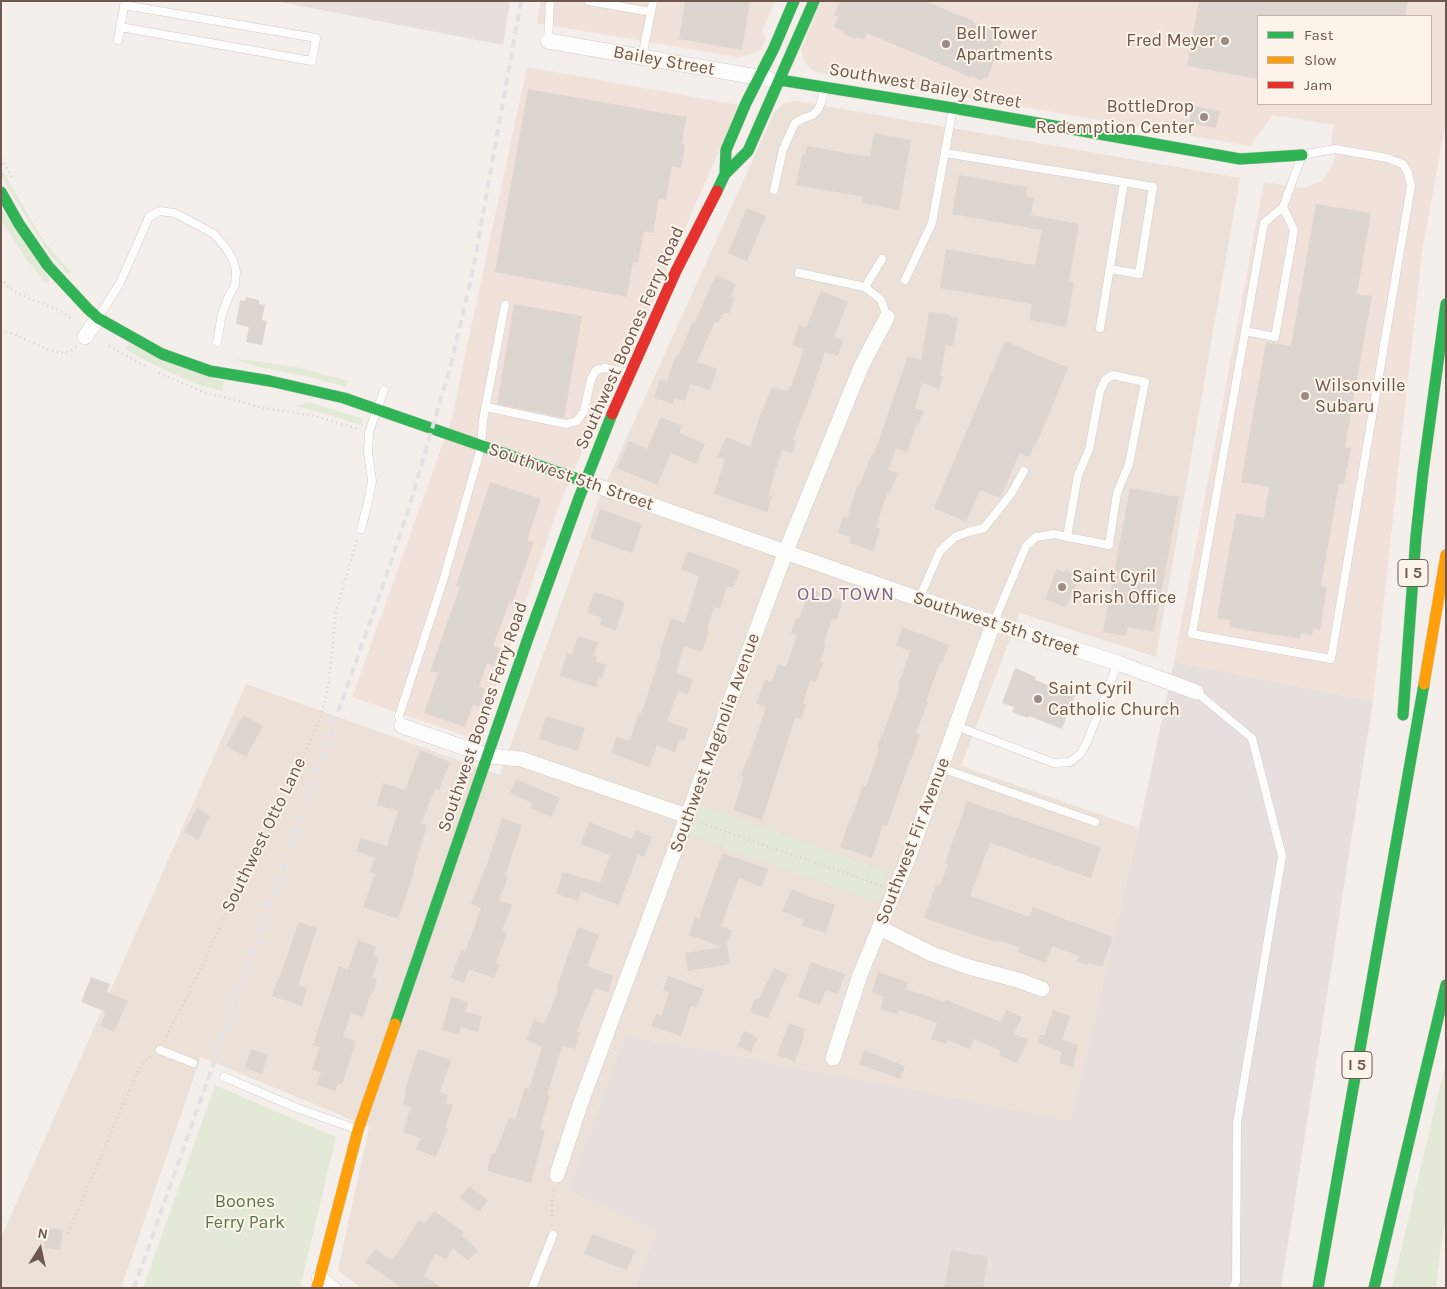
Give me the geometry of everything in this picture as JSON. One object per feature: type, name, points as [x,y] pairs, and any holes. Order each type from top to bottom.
[{"type":"main road","name":"Southwest Boones Ferry Road","points":[[726,174],[726,150],[794,1]]},
{"type":"main road","name":"Southwest Boones Ferry Road","points":[[318,1283],[358,1130],[527,641],[586,482],[630,374],[676,270],[726,174],[748,151],[814,1]]},
{"type":"main road","name":"Southwest Bailey Street","points":[[780,80],[953,108],[1240,159],[1302,155]]},
{"type":"main road","name":"Southwest 5th Street","points":[[1,192],[19,224],[48,266],[88,309],[98,318],[162,354],[210,371],[270,381],[344,398],[586,482]]},
{"type":"main road","name":"I 5","points":[[1402,724],[1422,472],[1446,304]]},
{"type":"main road","name":"I 5","points":[[1318,1288],[1446,556]]},
{"type":"main road","name":"I 5","points":[[1395,843],[1400,754]]},
{"type":"main road","points":[[1374,1288],[1446,986]]},
{"type":"street","name":"Bailey Street","points":[[548,41],[780,80]]},
{"type":"street","name":"Southwest Magnolia Avenue","points":[[557,1175],[580,1105],[786,551],[862,367],[887,317]]},
{"type":"street","points":[[84,337],[98,318]]},
{"type":"street","name":"Southwest 5th Street","points":[[586,482],[919,599],[1118,664],[1196,692]]},
{"type":"street","name":"Southwest Fir Avenue","points":[[833,1058],[860,976],[895,891],[993,624]]},
{"type":"street","points":[[402,726],[488,756],[521,759],[687,816]]},
{"type":"street","points":[[880,928],[932,954],[1042,989]]},
{"type":"street","points":[[318,1283],[333,1288]]},
{"type":"lane","points":[[548,41],[550,1]]},
{"type":"lane","points":[[589,1],[651,12]]},
{"type":"lane","points":[[642,57],[653,1]]},
{"type":"lane","points":[[118,40],[120,27],[125,3],[316,38],[312,61],[120,27]]},
{"type":"lane","points":[[774,190],[784,149],[795,123],[813,115],[819,108],[826,87]]},
{"type":"lane","points":[[905,280],[932,223],[953,108]]},
{"type":"lane","points":[[1335,149],[1388,158],[1403,164],[1408,173],[1411,186],[1331,659],[1192,634],[1264,223],[1283,206],[1302,155],[1335,149]]},
{"type":"lane","points":[[945,152],[1153,187],[1139,274],[1110,269]]},
{"type":"lane","points":[[1100,328],[1124,182]]},
{"type":"lane","points":[[1245,332],[1275,337],[1294,230],[1283,206]]},
{"type":"lane","points":[[98,318],[120,283],[149,217],[159,211],[175,213],[214,234],[233,260],[236,271],[235,285],[222,314],[217,342]]},
{"type":"lane","points":[[865,287],[882,259]]},
{"type":"lane","points":[[799,273],[865,287],[881,300],[887,317]]},
{"type":"lane","points":[[402,726],[399,716],[443,581],[481,447],[483,420],[505,305]]},
{"type":"lane","points":[[486,407],[566,424],[576,420],[584,411],[590,380],[596,370],[605,368],[630,374]]},
{"type":"lane","points":[[993,624],[1026,546],[1036,537],[1054,534],[1108,545],[1117,493],[1129,464],[1145,382],[1113,375],[1105,380],[1100,391],[1089,450],[1078,475],[1067,536]]},
{"type":"lane","points":[[361,529],[372,481],[368,442],[369,432],[384,390]]},
{"type":"lane","points":[[919,599],[940,551],[955,537],[984,528],[1011,494],[1024,471]]},
{"type":"lane","points":[[956,726],[1054,763],[1070,762],[1080,754],[1086,742],[1118,664]]},
{"type":"lane","points":[[1196,692],[1252,738],[1282,856],[1237,1123],[1236,1282],[1233,1288]]},
{"type":"lane","points":[[940,768],[1095,822]]},
{"type":"lane","points":[[160,1050],[193,1063]]},
{"type":"lane","points":[[224,1077],[298,1108],[358,1130]]},
{"type":"lane","points":[[532,1288],[553,1235]]},
{"type":"path","points":[[1,159],[14,181]]},
{"type":"path","points":[[1,331],[14,334],[46,349],[60,353],[71,350],[79,345],[84,337]]},
{"type":"path","name":"Southwest Otto Lane","points":[[68,1233],[137,1073],[146,1061],[160,1050],[299,766],[321,717],[329,682],[336,611],[361,529]]},
{"type":"path","points":[[687,816],[712,828],[895,891]]},
{"type":"path","points":[[553,1235],[552,1197],[557,1175]]},
{"type":"shaded area","points":[[275,1],[510,1],[503,45]]},
{"type":"shaded area","points":[[541,1],[775,1],[762,31],[766,38],[761,49],[750,55],[737,57],[537,23]]},
{"type":"shaded area","points":[[820,1],[1446,1],[1446,121],[1422,252],[1373,701],[1174,662],[1264,182],[1303,188],[1322,181],[1332,167],[1335,157],[1331,141],[1334,125],[1273,115],[1250,146],[813,71],[805,63],[801,51]]},
{"type":"shaded area","points":[[527,67],[739,105],[643,325],[636,326],[560,503],[477,740],[352,697],[451,421]]},
{"type":"shaded area","points":[[796,101],[1240,178],[1156,657],[1020,613],[961,766],[1139,828],[1071,1122],[626,1035],[657,1231],[634,1288],[361,1288],[338,1270],[369,1127],[201,1057],[121,1288],[1,1288],[1,1238],[246,684],[500,775],[598,501],[774,113],[784,103]]},
{"type":"shaded area","points":[[1174,662],[1373,701],[1281,1288],[634,1288],[657,1231],[569,1190],[626,1035],[1071,1121],[1139,828]]},
{"type":"green space","points":[[1,168],[38,232],[71,272],[68,274],[49,254],[1,175]]},
{"type":"green space","points":[[1,208],[50,280],[46,284],[26,259],[1,220]]},
{"type":"green space","points":[[129,344],[224,382],[222,391],[196,384],[148,362],[126,349]]},
{"type":"green space","points":[[234,359],[296,367],[348,381],[346,387],[310,377],[254,366]]},
{"type":"green space","points":[[308,402],[361,418],[363,426],[296,406]]},
{"type":"green space","points":[[700,805],[887,872],[877,902],[690,835]]},
{"type":"green space","points":[[1446,1061],[1446,1218],[1436,1288],[1392,1288]]},
{"type":"green space","name":"Boones Ferry Park","points":[[215,1085],[336,1137],[301,1284],[306,1288],[143,1288]]},
{"type":"building","points":[[685,1],[750,1],[742,50],[679,39]]},
{"type":"building","name":"Bell Tower Apartments","points":[[840,1],[926,1],[1002,34],[1000,40],[1002,41],[987,79],[984,77],[982,81],[971,76],[970,78],[867,33],[864,40],[843,34],[844,31],[834,27],[838,17],[834,15]]},
{"type":"building","name":"Fred Meyer","points":[[1199,1],[1408,1],[1405,15],[1257,15],[1257,79],[1187,66]]},
{"type":"building","points":[[528,89],[686,117],[682,144],[685,145],[681,168],[672,166],[666,200],[659,199],[653,233],[644,231],[638,263],[633,262],[627,297],[495,272]]},
{"type":"building","name":"BottleDrop Redemption Center","points":[[1192,106],[1220,111],[1216,128],[1189,123]]},
{"type":"building","points":[[874,133],[911,140],[899,210],[862,203],[863,197],[796,185],[802,155],[805,155],[807,146],[870,157]]},
{"type":"building","points":[[959,175],[1027,187],[1026,197],[1034,198],[1031,215],[1079,224],[1069,281],[1074,282],[1066,327],[1029,320],[1032,304],[940,288],[946,249],[1035,265],[1042,230],[952,214]]},
{"type":"building","name":"Wilsonville Subaru","points":[[1316,204],[1371,213],[1357,294],[1372,296],[1345,447],[1351,448],[1344,484],[1339,483],[1321,586],[1327,587],[1320,630],[1313,628],[1312,635],[1301,633],[1300,639],[1229,627],[1230,620],[1217,618],[1236,513],[1264,518],[1269,487],[1241,482],[1266,342],[1291,346]]},
{"type":"building","points":[[747,208],[766,216],[747,261],[728,253]]},
{"type":"building","points":[[716,275],[736,284],[731,296],[735,298],[729,314],[724,312],[718,323],[715,322],[697,362],[717,369],[710,390],[690,384],[685,401],[674,398],[673,404],[654,398],[660,379],[667,381],[676,355],[678,356],[693,321],[695,322]]},
{"type":"building","points":[[821,291],[848,302],[834,337],[843,340],[838,356],[825,352],[793,440],[796,441],[793,453],[782,450],[768,495],[772,496],[767,512],[714,494],[725,460],[717,457],[726,437],[750,447],[772,387],[788,391],[789,386],[791,387],[804,349],[792,345],[799,325],[806,328]]},
{"type":"building","points":[[246,297],[259,300],[259,304],[265,305],[262,320],[267,321],[262,345],[246,342],[249,327],[236,324],[240,300],[245,301]]},
{"type":"building","points":[[514,304],[582,316],[564,418],[497,404]]},
{"type":"building","points":[[929,312],[951,315],[951,317],[958,318],[953,346],[946,345],[940,376],[943,376],[939,389],[922,383],[915,408],[923,410],[907,452],[896,448],[888,470],[898,474],[890,492],[888,491],[876,527],[880,529],[873,551],[849,543],[851,537],[838,533],[843,517],[847,518],[857,486],[859,487],[872,453],[874,454],[908,356],[921,360]]},
{"type":"building","points":[[1005,341],[1068,368],[1036,445],[1029,457],[1020,453],[1000,498],[980,490],[966,522],[934,508]]},
{"type":"building","points":[[661,417],[682,426],[679,433],[705,444],[696,464],[671,453],[657,485],[617,468],[629,441],[647,449]]},
{"type":"building","points":[[490,482],[541,499],[527,540],[534,542],[512,604],[509,603],[493,646],[500,648],[494,666],[487,663],[479,687],[485,689],[479,707],[473,705],[465,727],[424,713],[438,673],[430,671],[460,587],[456,586]]},
{"type":"building","points":[[1130,488],[1179,497],[1154,632],[1128,627],[1126,636],[1103,632]]},
{"type":"building","points":[[600,509],[642,524],[632,553],[590,538]]},
{"type":"building","points":[[687,551],[740,570],[733,588],[727,586],[720,609],[714,607],[702,652],[684,646],[676,673],[693,679],[688,694],[678,691],[667,722],[688,728],[684,741],[679,740],[675,752],[657,746],[649,767],[611,753],[617,737],[630,741],[639,713],[641,714],[671,618],[685,623],[699,576],[681,570]]},
{"type":"building","name":"Saint Cyril Parish Office","points":[[1057,569],[1080,576],[1066,607],[1045,599]]},
{"type":"building","points":[[810,589],[843,601],[836,620],[832,619],[824,643],[826,644],[820,662],[823,663],[816,682],[810,680],[803,703],[806,704],[801,719],[795,718],[762,820],[733,810],[744,777],[741,776],[766,707],[756,704],[765,680],[772,682],[778,664],[786,667],[797,635],[791,633],[796,618],[799,619]]},
{"type":"building","points":[[594,592],[625,602],[616,630],[600,625],[602,618],[587,613]]},
{"type":"building","points":[[903,627],[949,645],[942,663],[940,662],[926,701],[928,702],[916,733],[920,735],[911,760],[887,826],[883,825],[872,858],[840,847],[863,786],[866,787],[879,749],[877,748],[882,733],[900,687],[898,686],[910,651],[896,646]]},
{"type":"building","points":[[578,636],[598,642],[594,655],[598,656],[596,662],[606,665],[602,678],[599,677],[596,687],[560,676],[567,653],[572,655]]},
{"type":"building","name":"Saint Cyril Catholic Church","points":[[1015,668],[1036,677],[1035,680],[1075,695],[1062,729],[1029,716],[1028,718],[1012,712],[1014,707],[1002,703]]},
{"type":"building","points":[[243,715],[263,726],[246,757],[226,746]]},
{"type":"building","points":[[546,716],[585,728],[578,751],[539,739]]},
{"type":"building","points":[[420,750],[450,762],[439,790],[435,789],[421,823],[427,825],[398,919],[363,907],[375,874],[370,872],[375,858],[356,851],[361,838],[387,846],[398,811],[377,805],[383,783],[405,790]]},
{"type":"building","points":[[516,779],[560,798],[551,817],[530,808],[532,803],[510,793]]},
{"type":"building","points":[[967,801],[1101,847],[1091,878],[990,843],[970,896],[1030,917],[1033,907],[1113,937],[1102,967],[1077,961],[1079,956],[1052,946],[1046,963],[1017,952],[1019,947],[997,940],[996,942],[924,918],[936,884],[940,886],[948,864],[945,863]]},
{"type":"building","points":[[197,808],[210,816],[198,840],[184,832]]},
{"type":"building","points":[[502,818],[522,825],[505,876],[508,877],[499,900],[512,905],[502,931],[507,933],[496,963],[499,965],[494,978],[469,969],[464,983],[451,978],[461,950],[465,952],[481,908],[471,904]]},
{"type":"building","points":[[589,822],[632,839],[636,830],[652,837],[644,857],[638,854],[619,905],[581,891],[578,901],[556,894],[563,872],[600,883],[610,855],[581,844]]},
{"type":"building","points":[[722,853],[768,869],[762,887],[739,878],[721,926],[732,930],[726,947],[730,964],[688,971],[685,953],[722,947],[689,935],[695,917],[699,918]]},
{"type":"building","points":[[792,889],[835,905],[826,933],[802,926],[804,920],[782,911]]},
{"type":"building","points":[[299,922],[317,928],[298,985],[307,988],[302,1006],[272,996]]},
{"type":"building","points":[[578,927],[599,935],[587,966],[613,976],[608,992],[595,988],[577,1031],[580,1032],[575,1049],[562,1046],[547,1095],[550,1095],[540,1129],[545,1131],[531,1183],[487,1171],[492,1153],[495,1154],[509,1117],[515,1120],[525,1088],[529,1089],[542,1047],[526,1039],[534,1020],[544,1024],[558,991],[556,990]]},
{"type":"building","points":[[358,940],[376,947],[373,956],[379,957],[372,978],[377,980],[363,1017],[351,1013],[343,1037],[356,1041],[342,1085],[338,1083],[335,1091],[317,1085],[321,1073],[312,1070],[320,1047],[313,1045],[339,966],[348,970]]},
{"type":"building","points":[[811,962],[845,974],[838,994],[826,990],[820,1005],[798,997]]},
{"type":"building","points":[[774,968],[788,974],[768,1018],[750,1012],[755,998],[759,999]]},
{"type":"building","points":[[878,972],[908,982],[905,989],[945,1002],[946,1000],[1001,1022],[1006,1010],[1022,1017],[1014,1034],[1028,1040],[1017,1063],[999,1055],[1001,1051],[974,1039],[970,1049],[947,1040],[946,1044],[931,1039],[937,1023],[899,1010],[897,1014],[880,1009],[884,997],[872,992]]},
{"type":"building","points":[[668,976],[704,989],[696,1008],[691,1006],[681,1036],[651,1026],[656,1014],[661,1016],[669,993],[663,990]]},
{"type":"building","points":[[91,977],[110,984],[107,992],[128,1001],[114,1032],[100,1026],[106,1012],[81,1002]]},
{"type":"building","points":[[451,997],[468,1002],[465,1012],[482,1016],[478,1032],[461,1027],[459,1034],[442,1030]]},
{"type":"building","points":[[1053,1010],[1070,1016],[1062,1040],[1078,1045],[1073,1067],[1059,1063],[1062,1052],[1038,1043],[1040,1035],[1044,1036]]},
{"type":"building","points":[[789,1023],[805,1029],[795,1062],[777,1055]]},
{"type":"building","points":[[744,1031],[758,1038],[751,1053],[737,1046]]},
{"type":"building","points":[[251,1049],[268,1055],[262,1074],[245,1068]]},
{"type":"building","points":[[418,1049],[451,1060],[440,1092],[448,1095],[446,1103],[453,1105],[445,1127],[448,1128],[436,1157],[416,1149],[421,1138],[403,1132],[411,1106],[403,1104],[406,1094],[404,1093]]},
{"type":"building","points":[[864,1050],[905,1066],[900,1079],[859,1064]]},
{"type":"building","points":[[469,1186],[488,1200],[479,1212],[460,1198]]},
{"type":"building","points":[[434,1211],[464,1232],[462,1236],[478,1250],[468,1261],[453,1248],[446,1259],[435,1254],[424,1276],[442,1288],[402,1288],[365,1262],[375,1249],[391,1260],[398,1253],[419,1220],[425,1224]]},
{"type":"building","points":[[47,1228],[63,1230],[60,1250],[44,1248]]},
{"type":"building","points":[[592,1234],[635,1250],[627,1270],[584,1254]]},
{"type":"building","points":[[951,1250],[988,1257],[983,1288],[944,1288]]},
{"type":"railway","points":[[134,1288],[408,511],[451,364],[473,270],[521,1]]},
{"type":"traffic: fast","points":[[725,174],[726,150],[794,1]]},
{"type":"traffic: fast","points":[[717,191],[725,174],[748,151],[814,1]]},
{"type":"traffic: fast","points":[[780,80],[953,108],[1240,159],[1302,155]]},
{"type":"traffic: fast","points":[[1,192],[19,224],[48,266],[88,309],[98,318],[162,354],[210,371],[270,381],[344,398],[586,482]]},
{"type":"traffic: fast","points":[[1403,715],[1416,536],[1446,304]]},
{"type":"traffic: fast","points":[[395,1024],[527,641],[612,414]]},
{"type":"traffic: fast","points":[[1318,1288],[1424,684]]},
{"type":"traffic: fast","points":[[1374,1288],[1446,985]]},
{"type":"traffic: slow","points":[[1424,684],[1446,555]]},
{"type":"traffic: slow","points":[[317,1288],[358,1130],[395,1024]]},
{"type":"traffic: jam","points":[[612,414],[676,271],[717,191]]},
{"type":"place","name":"Fred Meyer","points":[[1225,41]]},
{"type":"place","name":"Bell Tower Apartments","points":[[946,44]]},
{"type":"place","name":"BottleDrop Redemption Center","points":[[1204,117]]},
{"type":"place","name":"Wilsonville Subaru","points":[[1305,396]]},
{"type":"place","name":"Saint Cyril Parish Office","points":[[1062,587]]},
{"type":"place","name":"Saint Cyril Catholic Church","points":[[1038,699]]},
{"type":"district","name":"OLD TOWN","points":[[846,595]]}]
